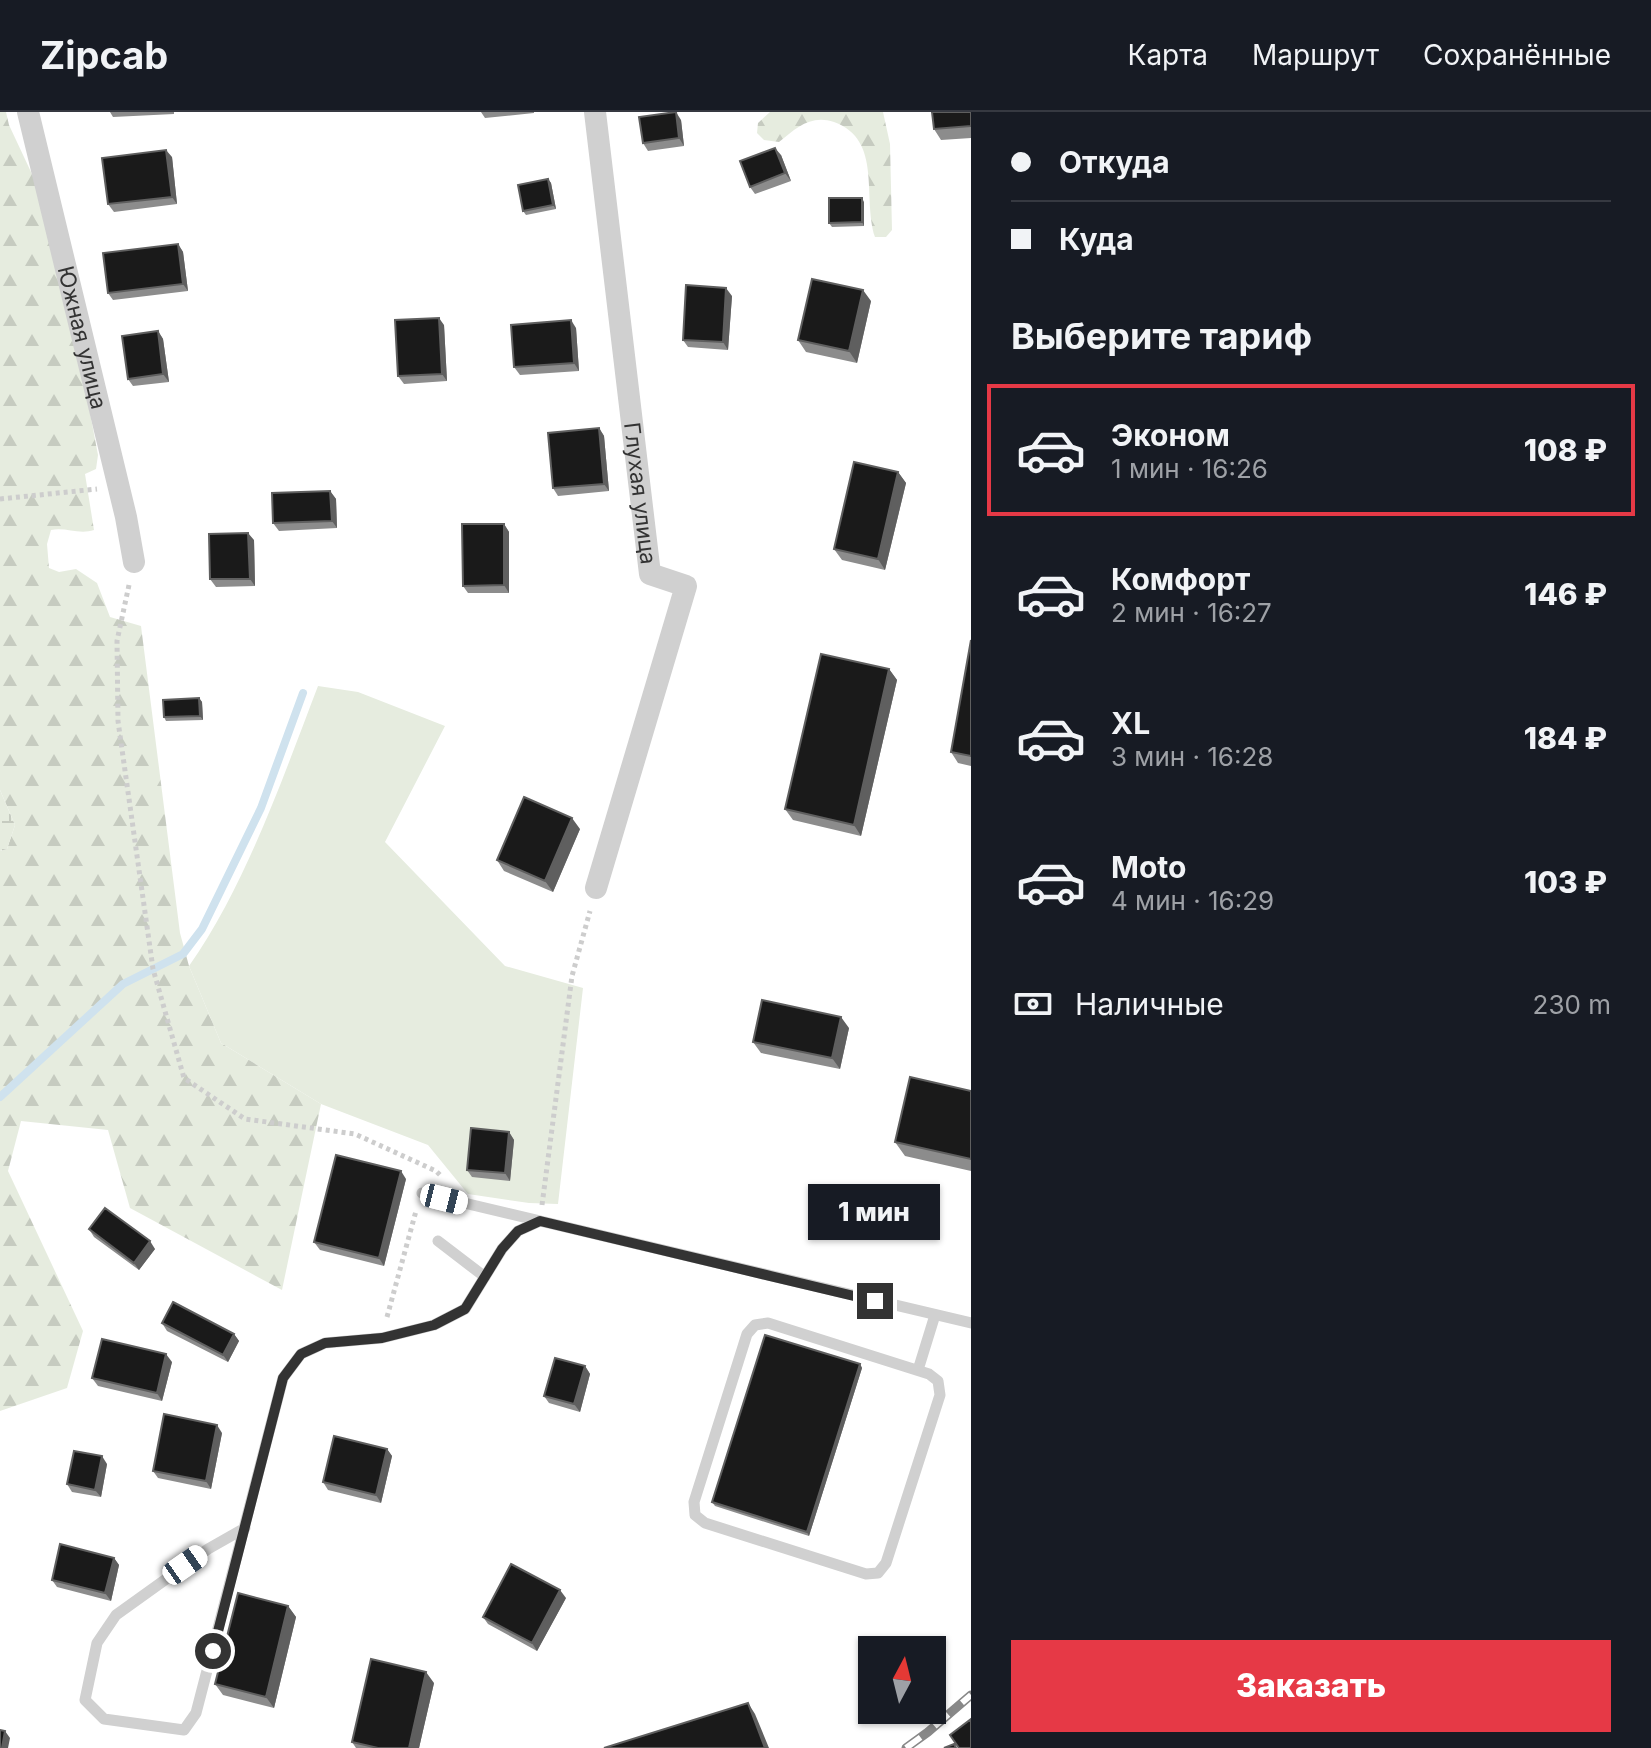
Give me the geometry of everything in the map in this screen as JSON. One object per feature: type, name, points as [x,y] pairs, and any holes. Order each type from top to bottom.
[{"type":"street","name":"Южная улица","points":[[28,112],[134,562]]},
{"type":"street","name":"Глухая улица","points":[[595,112],[650,574],[686,586],[596,888]]},
{"type":"lane","points":[[422,1193],[971,1323]]},
{"type":"lane","points":[[245,1528],[208,1549],[116,1615],[97,1643],[85,1700],[104,1719],[184,1730],[196,1713],[245,1528],[283,1378],[301,1354],[325,1343],[382,1338],[434,1325],[465,1309],[502,1249],[518,1231],[540,1221]]},
{"type":"lane","points":[[438,1241],[485,1277]]},
{"type":"lane","points":[[918,1370],[935,1315]]},
{"type":"lane","points":[[768,1323],[918,1370],[938,1381],[940,1395],[886,1563],[878,1573],[866,1574],[780,1547],[705,1523],[695,1515],[694,1502],[747,1334],[755,1325],[768,1323]]},
{"type":"path","points":[[0,499],[117,486]]},
{"type":"path","points":[[134,562],[117,641],[118,721],[153,969],[184,1078],[245,1119],[355,1134],[436,1171],[466,1204]]},
{"type":"path","points":[[540,1221],[572,976],[596,888]]},
{"type":"path","points":[[382,1338],[410,1225],[422,1193],[436,1171]]},
{"type":"green space","points":[[0,112],[6,112],[9,125],[53,219],[98,455],[96,469],[85,474],[94,530],[51,530],[47,544],[49,568],[59,572],[76,569],[97,583],[110,617],[141,626],[180,933],[189,966],[221,1043],[321,1104],[282,1290],[130,1208],[108,1130],[21,1121],[8,1171],[83,1331],[67,1388],[0,1411],[0,851],[7,849],[15,825],[0,790]]},
{"type":"green space","points":[[770,112],[883,112],[890,144],[892,230],[886,237],[875,237],[865,156],[849,130],[834,122],[818,120],[798,127],[779,142],[764,140],[757,133],[758,123]]},
{"type":"green space","points":[[318,686],[358,692],[445,726],[385,842],[505,966],[583,988],[558,1204],[468,1194],[428,1145],[321,1104],[221,1043],[189,966],[246,866]]},
{"type":"green space","points":[[0,790],[15,825],[7,849],[0,851]]},
{"type":"building","points":[[676,112],[679,138],[643,143],[639,117]]},
{"type":"building","points":[[932,112],[971,112],[971,126],[934,129]]},
{"type":"building","points":[[775,148],[785,173],[750,187],[740,161]]},
{"type":"building","points":[[166,150],[172,197],[108,204],[102,158]]},
{"type":"building","points":[[548,179],[553,205],[523,211],[518,185]]},
{"type":"building","points":[[829,198],[862,198],[862,222],[829,223]]},
{"type":"building","points":[[178,244],[183,284],[108,293],[103,253]]},
{"type":"building","points":[[812,279],[863,290],[849,351],[798,340]]},
{"type":"building","points":[[686,285],[726,288],[723,342],[683,340]]},
{"type":"building","points":[[439,318],[442,374],[398,376],[395,320]]},
{"type":"building","points":[[571,320],[574,363],[514,367],[511,325]]},
{"type":"building","points":[[158,331],[163,374],[128,379],[122,336]]},
{"type":"building","points":[[599,428],[604,484],[553,488],[548,433]]},
{"type":"building","points":[[854,462],[898,472],[878,559],[834,549]]},
{"type":"building","points":[[330,491],[332,521],[273,523],[272,493]]},
{"type":"building","points":[[462,524],[504,524],[504,585],[463,586]]},
{"type":"building","points":[[248,533],[250,579],[210,579],[209,534]]},
{"type":"building","points":[[971,640],[971,756],[951,752]]},
{"type":"building","points":[[821,654],[889,669],[854,825],[785,809]]},
{"type":"building","points":[[199,698],[200,716],[164,717],[163,700]]},
{"type":"building","points":[[524,797],[572,818],[545,881],[497,860]]},
{"type":"building","points":[[762,1000],[841,1017],[832,1058],[753,1042]]},
{"type":"building","points":[[910,1077],[971,1091],[971,1159],[895,1142]]},
{"type":"building","points":[[471,1128],[509,1132],[505,1173],[467,1170]]},
{"type":"building","points":[[336,1155],[401,1171],[379,1258],[314,1242]]},
{"type":"building","points":[[105,1208],[150,1241],[134,1263],[89,1229]]},
{"type":"building","points":[[173,1302],[234,1334],[223,1355],[162,1323]]},
{"type":"building","points":[[765,1335],[860,1364],[807,1532],[712,1502]]},
{"type":"building","points":[[102,1339],[166,1354],[157,1393],[92,1378]]},
{"type":"building","points":[[555,1358],[585,1366],[574,1404],[544,1396]]},
{"type":"building","points":[[164,1414],[217,1425],[206,1481],[153,1471]]},
{"type":"building","points":[[334,1436],[387,1449],[376,1495],[323,1482]]},
{"type":"building","points":[[74,1451],[102,1456],[95,1490],[67,1484]]},
{"type":"building","points":[[60,1544],[114,1558],[105,1593],[52,1580]]},
{"type":"building","points":[[511,1564],[560,1590],[532,1643],[483,1617]]},
{"type":"building","points":[[238,1593],[288,1606],[266,1697],[215,1684]]},
{"type":"building","points":[[371,1659],[426,1672],[409,1748],[378,1748],[352,1742]]},
{"type":"building","points":[[748,1703],[765,1748],[604,1748]]},
{"type":"building","points":[[971,1719],[971,1748],[959,1748],[950,1735]]},
{"type":"building","points":[[0,1730],[5,1731],[2,1748],[0,1748]]},
{"type":"waterway","points":[[0,1097],[123,984],[183,954],[202,929],[261,808],[303,693]]},
{"type":"railway","points":[[906,1748],[971,1695]]},
{"type":"route","points":[[213,1651],[283,1378],[301,1354],[325,1343],[382,1338],[434,1325],[465,1309],[502,1249],[518,1231],[540,1221],[875,1301]]}]
